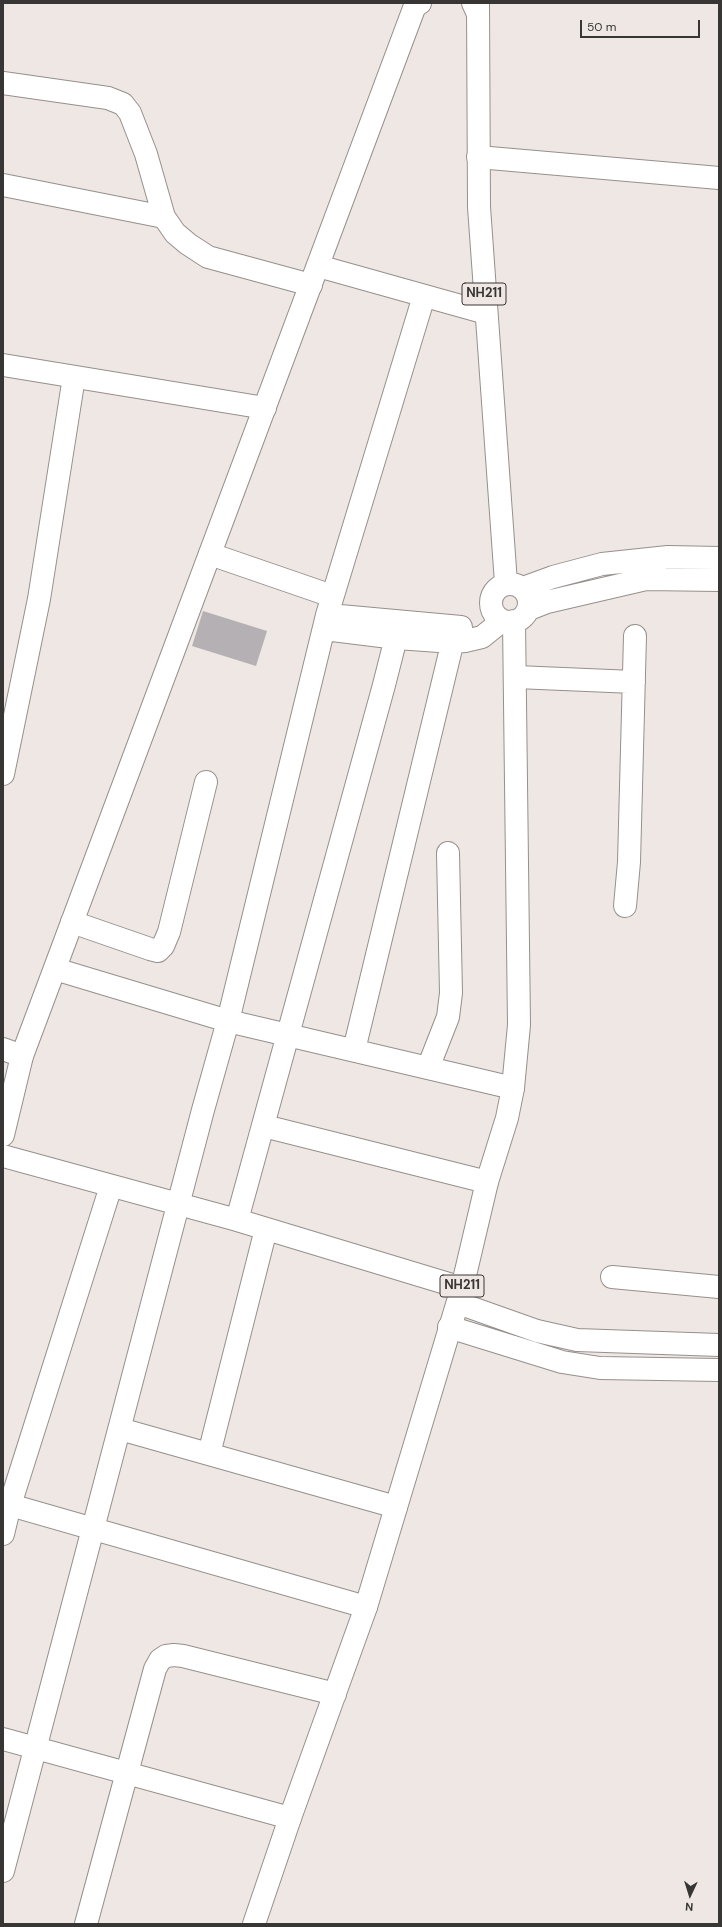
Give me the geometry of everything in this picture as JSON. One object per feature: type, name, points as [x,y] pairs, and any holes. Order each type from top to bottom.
[{"type":"street","points":[[3,1135],[13,1053],[55,969],[417,4]]},
{"type":"street","name":"NH211","points":[[477,7],[478,157],[486,313],[515,586]]},
{"type":"street","points":[[3,83],[108,98],[123,104],[130,113],[138,133],[164,217],[175,233],[188,244],[208,257],[424,296],[486,313]]},
{"type":"street","points":[[478,157],[719,178]]},
{"type":"street","points":[[3,185],[164,217]]},
{"type":"street","points":[[3,1871],[228,1020],[328,613],[424,296]]},
{"type":"street","points":[[3,365],[265,408]]},
{"type":"street","points":[[3,774],[39,599],[74,377]]},
{"type":"street","points":[[210,554],[328,613],[398,630],[454,635],[482,622],[510,616],[547,602],[646,579],[719,580]]},
{"type":"street","points":[[510,616],[491,605],[492,596],[498,588],[515,586],[602,564],[668,557],[719,558]]},
{"type":"street","points":[[510,616],[530,601],[528,594],[515,586]]},
{"type":"street","name":"NH211","points":[[254,1924],[290,1818],[366,1607],[449,1327],[460,1295],[487,1182],[507,1118],[513,1088],[519,1025],[516,677],[510,616]]},
{"type":"street","points":[[237,1220],[289,1035],[398,630]]},
{"type":"street","points":[[354,1050],[454,635]]},
{"type":"street","points":[[625,906],[629,862],[635,636]]},
{"type":"street","points":[[516,677],[634,682]]},
{"type":"street","points":[[72,922],[150,949],[158,951],[163,946],[169,932],[206,782]]},
{"type":"street","points":[[428,1068],[448,1017],[451,993],[448,853]]},
{"type":"street","points":[[55,969],[228,1020],[513,1088]]},
{"type":"street","points":[[264,1126],[487,1182]]},
{"type":"street","points":[[3,1156],[266,1229],[460,1295],[537,1331],[577,1340],[719,1346]]},
{"type":"street","points":[[3,1534],[7,1504],[111,1186]]},
{"type":"street","points":[[209,1454],[266,1229]]},
{"type":"street","points":[[612,1277],[719,1287]]},
{"type":"street","points":[[449,1327],[562,1362],[600,1368],[719,1370]]},
{"type":"street","points":[[120,1429],[396,1507]]},
{"type":"street","points":[[7,1504],[366,1607]]},
{"type":"street","points":[[86,1924],[155,1669],[166,1656],[183,1656],[335,1694]]},
{"type":"street","points":[[3,1739],[290,1818]]},
{"type":"building","points":[[203,611],[267,631],[256,666],[192,646]]}]
